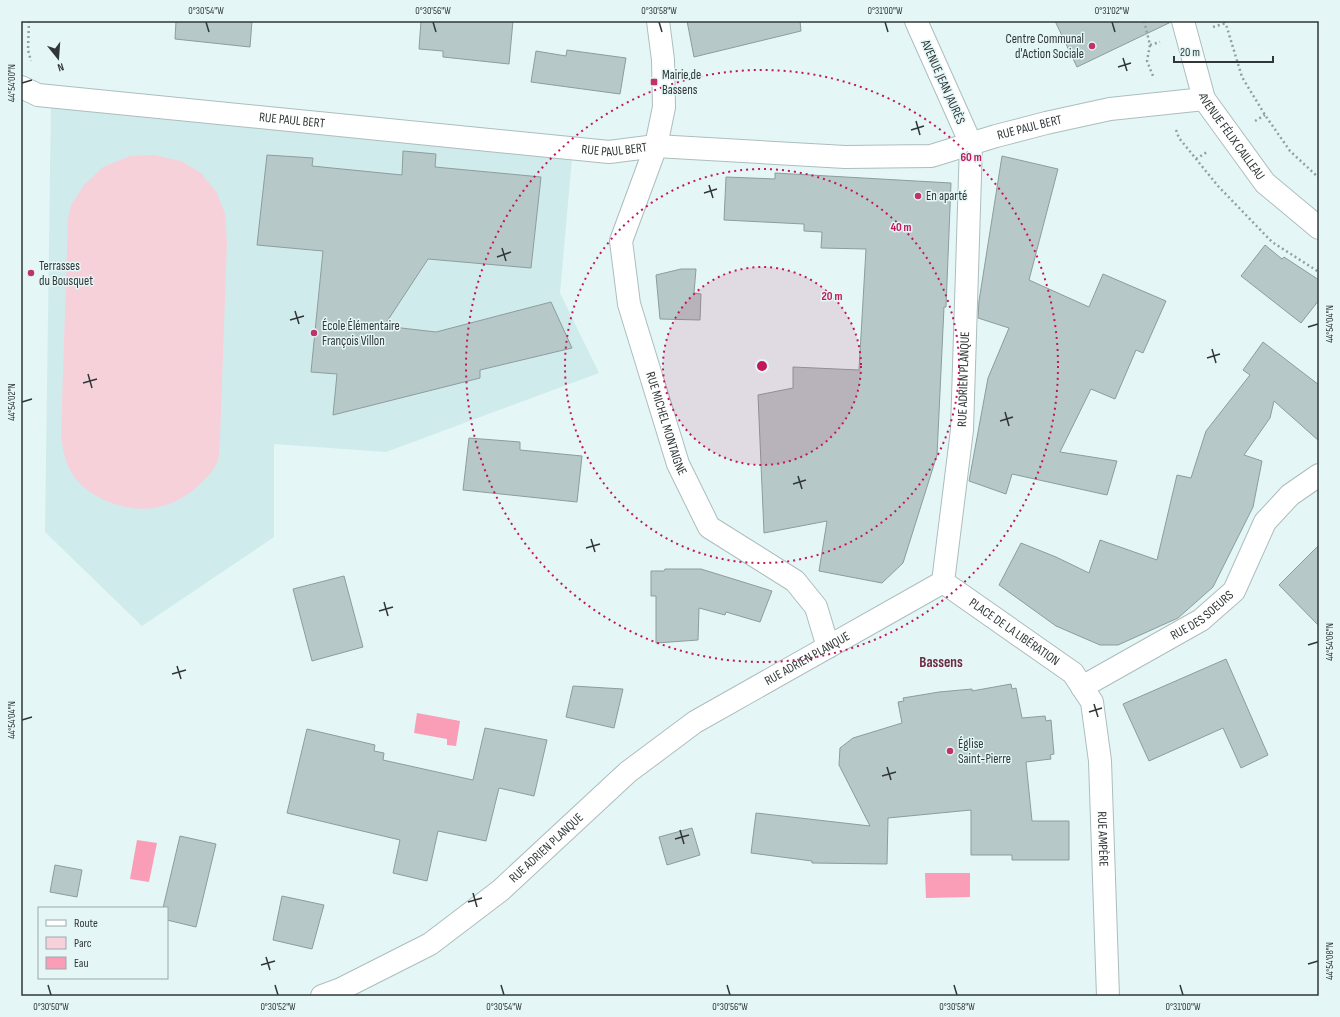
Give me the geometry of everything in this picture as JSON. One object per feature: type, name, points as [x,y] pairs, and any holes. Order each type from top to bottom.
[{"type":"street","name":"RUE MICHEL MONTAIGNE","points":[[658,21],[663,60],[664,107],[656,146],[621,241],[629,304],[678,464],[709,527],[795,581],[816,608],[828,647]]},
{"type":"street","name":"AVENUE JEAN JAURÈS","points":[[916,21],[971,144]]},
{"type":"street","name":"AVENUE FÉLIX CAILLEAU","points":[[1183,21],[1204,99],[1264,183],[1319,228]]},
{"type":"street","name":"RUE PAUL BERT","points":[[21,87],[38,95],[609,152],[656,146],[845,157],[931,156],[1046,123],[1110,110],[1204,99]]},
{"type":"street","name":"RUE ADRIEN PLANQUE","points":[[322,996],[341,989],[430,944],[501,890],[628,772],[689,726],[943,582],[962,430],[971,144]]},
{"type":"street","name":"RUE DES SOEURS","points":[[1082,687],[1201,620],[1234,591],[1265,522],[1290,495],[1319,475]]},
{"type":"street","name":"PLACE DE LA LIBÉRATION","points":[[943,582],[1073,673],[1082,687]]},
{"type":"street","name":"RUE AMPÈRE","points":[[1082,687],[1092,702],[1100,761],[1108,996]]},
{"type":"path","points":[[1225,21],[1242,77],[1265,115],[1290,151],[1319,178]]},
{"type":"shaded area","name":"École Élémentaire François Villon","points":[[51,102],[572,158],[560,293],[599,373],[386,452],[274,444],[274,537],[142,626],[45,532]]},
{"type":"green space","points":[[154,155],[181,161],[201,173],[217,193],[225,214],[227,243],[220,439],[218,461],[215,467],[197,487],[186,496],[174,502],[161,506],[136,509],[111,503],[87,490],[73,475],[64,455],[61,434],[68,219],[71,205],[84,185],[103,167],[130,156]]},
{"type":"water","points":[[417,713],[460,721],[456,746],[447,745],[447,739],[414,733]]},
{"type":"water","points":[[137,840],[157,843],[149,882],[130,879]]},
{"type":"water","points":[[925,873],[970,873],[970,897],[926,898]]},
{"type":"building","points":[[176,21],[252,21],[250,47],[175,39]]},
{"type":"building","points":[[421,21],[513,21],[509,64],[443,57],[443,51],[419,49]]},
{"type":"building","points":[[687,21],[800,21],[801,31],[694,57]]},
{"type":"building","name":"Centre Communal d'Action Sociale","points":[[1055,21],[1171,21],[1171,22],[1077,67]]},
{"type":"building","points":[[567,50],[626,58],[620,94],[531,82],[536,51],[566,56]]},
{"type":"building","points":[[403,151],[436,154],[435,167],[541,177],[531,268],[428,259],[384,326],[436,332],[551,302],[572,348],[480,370],[480,378],[333,415],[337,374],[311,372],[323,251],[257,245],[267,155],[313,158],[312,166],[402,175]]},
{"type":"building","points":[[1002,156],[1058,169],[1029,280],[1089,307],[1103,274],[1166,301],[1143,353],[1136,350],[1115,399],[1091,389],[1060,452],[1117,461],[1107,495],[1012,474],[1006,494],[969,481],[988,378],[1009,328],[978,318],[979,301]]},
{"type":"building","points":[[775,173],[951,183],[946,307],[944,307],[937,455],[903,563],[882,583],[819,571],[827,521],[764,533],[758,395],[793,388],[793,367],[859,370],[866,249],[821,248],[822,232],[804,231],[804,224],[724,220],[726,177],[775,179]]},
{"type":"building","points":[[1265,245],[1282,259],[1284,257],[1319,280],[1319,300],[1301,323],[1241,276]]},
{"type":"building","points":[[681,269],[696,269],[694,293],[701,294],[700,320],[660,319],[656,275]]},
{"type":"building","points":[[1263,342],[1319,385],[1319,441],[1274,401],[1270,418],[1244,455],[1262,461],[1253,507],[1213,587],[1178,618],[1118,645],[1100,645],[1056,626],[999,585],[1021,543],[1056,557],[1089,573],[1100,540],[1157,560],[1177,475],[1191,478],[1206,431],[1250,375],[1243,370]]},
{"type":"building","points":[[469,438],[520,442],[520,450],[582,456],[577,502],[463,490]]},
{"type":"building","points":[[1319,545],[1319,626],[1279,585]]},
{"type":"building","points":[[665,569],[701,569],[772,591],[760,622],[726,612],[725,615],[699,608],[698,640],[656,643],[656,596],[651,596],[651,571],[664,571]]},
{"type":"building","points":[[344,576],[363,647],[312,661],[293,589]]},
{"type":"building","points":[[1226,659],[1268,755],[1241,768],[1223,728],[1149,761],[1123,704]]},
{"type":"building","points":[[1011,684],[1012,689],[1016,688],[1022,718],[1045,716],[1046,721],[1051,720],[1054,754],[1050,755],[1051,759],[1026,762],[1032,821],[1069,821],[1069,860],[1012,860],[1012,855],[971,855],[971,810],[888,818],[887,864],[812,863],[812,861],[751,853],[756,813],[870,826],[839,765],[840,748],[853,738],[902,723],[898,702],[904,701],[903,698],[939,692],[972,689],[972,691]]},
{"type":"building","points":[[573,686],[623,689],[614,728],[566,717]]},
{"type":"building","points":[[485,728],[547,740],[534,796],[499,788],[486,841],[438,831],[427,881],[393,873],[400,840],[287,813],[307,729],[375,745],[374,751],[384,753],[383,760],[473,780]]},
{"type":"building","points":[[692,828],[700,855],[667,865],[659,837]]},
{"type":"building","points":[[180,836],[216,844],[196,927],[168,920],[168,907],[163,907]]},
{"type":"building","points":[[55,865],[82,870],[77,897],[50,892]]},
{"type":"building","points":[[282,896],[324,905],[312,949],[273,940]]},
{"type":"place","name":"Centre Communal d'Action Sociale","points":[[1092,46]]},
{"type":"place","name":"Mairie de Bassens","points":[[654,82]]},
{"type":"place","name":"En aparté","points":[[918,196]]},
{"type":"place","name":"Terrasses du Bousquet","points":[[31,273]]},
{"type":"place","name":"École Élémentaire François Villon","points":[[314,333]]},
{"type":"place","name":"Église Saint-Pierre","points":[[950,751]]},
{"type":"district","name":"Bassens","points":[[941,662]]}]
